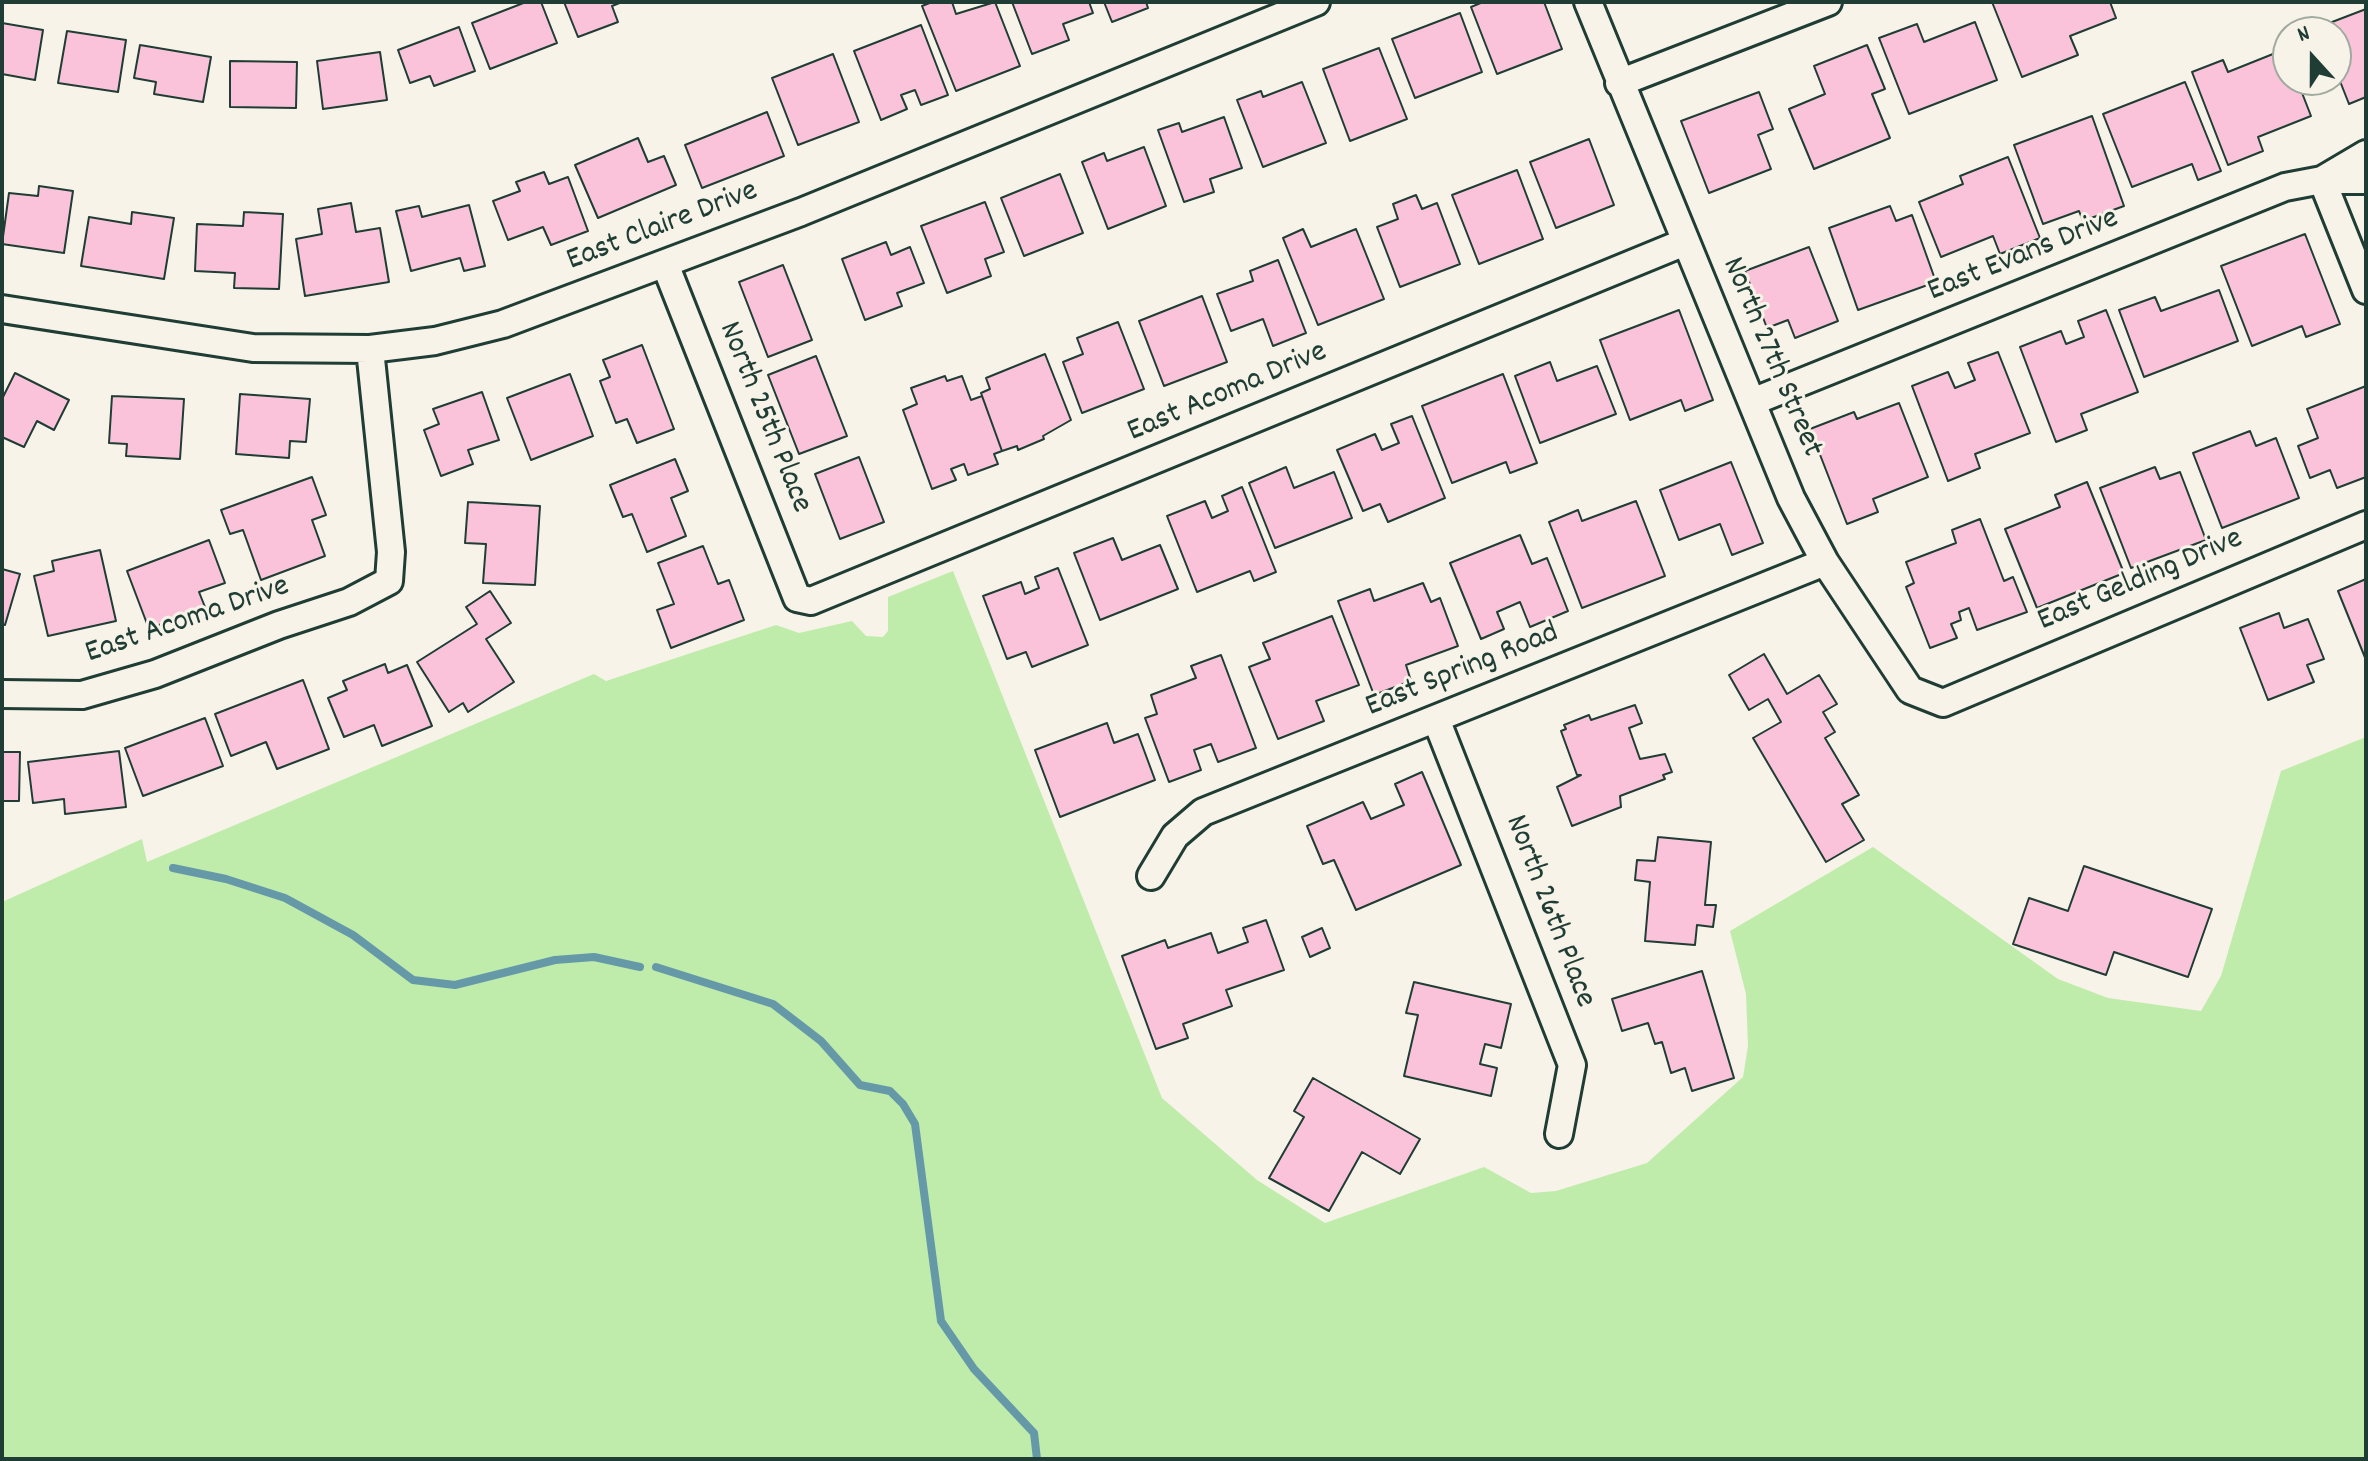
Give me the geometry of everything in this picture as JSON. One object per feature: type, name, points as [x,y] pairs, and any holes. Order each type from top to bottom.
[{"type":"street","name":"East Claire Drive","points":[[2,309],[253,348],[370,349],[435,341],[503,324],[665,264],[1316,2]]},
{"type":"street","name":"North 27th Street","points":[[1588,2],[1791,498],[1825,562],[1910,690],[1943,703]]},
{"type":"street","points":[[1619,83],[1828,2]]},
{"type":"street","name":"East Evans Drive","points":[[2322,180],[2366,154]]},
{"type":"street","points":[[2322,180],[2366,290]]},
{"type":"street","name":"East Evans Drive","points":[[1752,402],[2285,187],[2322,180],[2366,180]]},
{"type":"street","name":"East Acoma Drive","points":[[797,598],[811,601],[872,578],[1685,242]]},
{"type":"street","name":"North 25th Place","points":[[665,264],[797,598]]},
{"type":"street","name":"East Acoma Drive","points":[[2,694],[82,695],[155,674],[279,625],[349,602],[389,581],[391,552],[370,349]]},
{"type":"street","name":"East Gelding Drive","points":[[1943,703],[2366,525]]},
{"type":"street","name":"East Spring Road","points":[[1151,876],[1175,836],[1203,812],[1825,562]]},
{"type":"street","name":"North 26th Place","points":[[1436,719],[1572,1065],[1559,1134]]},
{"type":"green space","points":[[953,571],[1162,1098],[1257,1180],[1325,1223],[1484,1167],[1531,1193],[1556,1191],[1647,1163],[1743,1077],[1748,1046],[1746,994],[1730,931],[1873,847],[2058,979],[2108,998],[2201,1011],[2221,976],[2281,771],[2366,737],[2366,1459],[2,1459],[2,902],[142,839],[147,862],[594,674],[606,681],[776,625],[799,633],[852,621],[866,636],[883,637],[888,631],[888,597]]},
{"type":"building","points":[[526,2],[541,2],[557,43],[490,69],[472,23]]},
{"type":"building","points":[[564,2],[622,2],[612,6],[618,22],[578,37]]},
{"type":"building","points":[[932,2],[952,2],[956,14],[995,2],[1020,66],[956,91],[922,6]]},
{"type":"building","points":[[1012,2],[1089,2],[1093,13],[1063,24],[1069,40],[1032,54]]},
{"type":"building","points":[[1104,2],[1146,2],[1148,8],[1112,22]]},
{"type":"building","points":[[1483,2],[1544,2],[1562,49],[1497,74],[1471,7]]},
{"type":"building","points":[[1992,2],[2110,2],[2116,18],[2070,36],[2078,55],[2022,77]]},
{"type":"building","points":[[2366,9],[2366,97],[2349,104],[2346,96],[2352,96],[2352,16],[2348,16]]},
{"type":"building","points":[[1460,13],[1482,72],[1415,98],[1392,39]]},
{"type":"building","points":[[1975,22],[1997,80],[1909,114],[1879,38],[1917,24],[1924,42]]},
{"type":"building","points":[[2,23],[43,30],[35,80],[2,74]]},
{"type":"building","points":[[921,25],[948,95],[921,105],[915,90],[901,95],[907,109],[881,120],[854,51]]},
{"type":"building","points":[[459,27],[475,71],[434,86],[430,76],[410,83],[398,50]]},
{"type":"building","points":[[67,31],[126,40],[118,92],[58,83]]},
{"type":"building","points":[[140,45],[211,57],[203,102],[154,94],[156,82],[134,78]]},
{"type":"building","points":[[1867,45],[1885,89],[1872,94],[1890,138],[1814,169],[1789,109],[1825,94],[1814,66]]},
{"type":"building","points":[[1379,48],[1407,119],[1350,141],[1323,69]]},
{"type":"building","points":[[380,52],[387,100],[323,109],[317,61]]},
{"type":"building","points":[[833,54],[859,122],[798,145],[772,78]]},
{"type":"building","points":[[2272,54],[2272,96],[2303,96],[2311,116],[2258,137],[2263,151],[2228,165],[2192,72],[2223,60],[2228,72]]},
{"type":"building","points":[[230,61],[297,62],[296,108],[230,107]]},
{"type":"building","points":[[1302,82],[1326,143],[1263,167],[1237,100],[1261,91],[1263,97]]},
{"type":"building","points":[[2185,82],[2221,171],[2198,180],[2192,164],[2132,187],[2103,114]]},
{"type":"building","points":[[1759,92],[1773,129],[1758,135],[1771,169],[1709,193],[1681,121]]},
{"type":"building","points":[[767,112],[784,156],[702,188],[685,145]]},
{"type":"building","points":[[2092,116],[2124,206],[2083,221],[2079,211],[2043,224],[2014,145]]},
{"type":"building","points":[[1224,117],[1242,168],[1210,179],[1214,192],[1184,202],[1158,130],[1179,123],[1182,132]]},
{"type":"building","points":[[638,138],[648,162],[664,156],[676,185],[598,218],[575,165]]},
{"type":"building","points":[[1589,139],[1614,205],[1556,228],[1530,162]]},
{"type":"building","points":[[1144,147],[1166,206],[1108,229],[1082,162],[1104,153],[1107,161]]},
{"type":"building","points":[[2008,157],[2040,238],[2000,254],[1993,236],[1941,257],[1919,202],[1963,184],[1960,176]]},
{"type":"building","points":[[1517,170],[1543,239],[1479,264],[1452,195]]},
{"type":"building","points":[[544,172],[549,184],[568,177],[588,231],[551,245],[543,227],[508,240],[493,201],[520,191],[516,182]]},
{"type":"building","points":[[1060,174],[1083,233],[1024,256],[1001,198]]},
{"type":"building","points":[[39,186],[73,191],[64,253],[2,244],[9,193],[38,196]]},
{"type":"building","points":[[1416,195],[1422,209],[1437,203],[1460,264],[1400,287],[1377,227],[1398,219],[1393,204]]},
{"type":"building","points":[[985,202],[1004,252],[985,259],[991,276],[947,293],[921,226]]},
{"type":"building","points":[[351,203],[356,232],[380,228],[389,282],[305,296],[296,239],[322,234],[318,209]]},
{"type":"building","points":[[469,205],[485,266],[464,271],[460,258],[411,271],[396,211],[419,206],[422,217]]},
{"type":"building","points":[[1890,206],[1896,221],[1912,215],[1936,282],[1858,310],[1829,228]]},
{"type":"building","points":[[132,212],[174,218],[164,279],[81,266],[89,217],[131,224]]},
{"type":"building","points":[[244,212],[283,214],[279,289],[234,288],[235,273],[195,271],[197,224],[243,226]]},
{"type":"building","points":[[1303,229],[1311,247],[1356,229],[1384,299],[1318,325],[1283,238]]},
{"type":"building","points":[[2305,234],[2340,324],[2306,337],[2302,326],[2252,346],[2221,266]]},
{"type":"building","points":[[886,242],[891,255],[910,247],[924,283],[897,293],[902,306],[865,320],[842,259]]},
{"type":"building","points":[[1809,247],[1838,321],[1795,338],[1788,320],[1767,328],[1745,271]]},
{"type":"building","points":[[1278,260],[1306,333],[1273,346],[1263,319],[1231,331],[1217,294],[1253,281],[1250,271]]},
{"type":"building","points":[[783,265],[812,340],[768,357],[739,282]]},
{"type":"building","points":[[2219,290],[2238,341],[2144,377],[2119,310],[2155,297],[2161,311]]},
{"type":"building","points":[[1202,296],[1227,362],[1164,386],[1139,321]]},
{"type":"building","points":[[1679,310],[1713,400],[1685,411],[1681,400],[1630,420],[1600,340]]},
{"type":"building","points":[[2106,310],[2138,392],[2081,414],[2087,430],[2056,442],[2020,347],[2061,331],[2066,344],[2084,337],[2078,321]]},
{"type":"building","points":[[1118,322],[1144,389],[1082,413],[1063,362],[1083,354],[1077,338]]},
{"type":"building","points":[[642,345],[674,429],[637,443],[627,419],[616,423],[600,381],[610,377],[603,360]]},
{"type":"building","points":[[1998,352],[2030,433],[1975,454],[1980,468],[1948,481],[1912,386],[1948,372],[1955,388],[1975,380],[1968,363]]},
{"type":"building","points":[[1045,354],[1071,420],[1043,436],[1044,439],[1018,450],[1017,446],[1002,451],[981,393],[990,389],[986,378]]},
{"type":"building","points":[[816,356],[847,436],[799,454],[768,375]]},
{"type":"building","points":[[1550,362],[1557,381],[1597,366],[1616,414],[1540,443],[1515,376]]},
{"type":"building","points":[[15,373],[69,400],[54,430],[37,421],[24,447],[2,437],[2,399]]},
{"type":"building","points":[[570,374],[593,436],[531,460],[507,398]]},
{"type":"building","points":[[1503,374],[1537,463],[1510,473],[1506,462],[1452,483],[1422,406]]},
{"type":"building","points":[[945,376],[947,381],[962,376],[971,400],[982,396],[1002,451],[994,454],[998,464],[968,475],[964,464],[951,469],[956,480],[932,489],[903,410],[917,404],[911,388]]},
{"type":"building","points":[[2366,386],[2366,477],[2337,488],[2330,470],[2310,478],[2298,446],[2318,438],[2307,409]]},
{"type":"building","points":[[482,392],[499,440],[468,450],[473,464],[441,476],[424,430],[439,424],[433,409]]},
{"type":"building","points":[[240,394],[310,399],[306,442],[290,441],[289,458],[236,454]]},
{"type":"building","points":[[112,396],[184,399],[180,459],[126,456],[127,444],[109,443]]},
{"type":"building","points":[[1899,403],[1928,477],[1873,499],[1878,512],[1847,524],[1810,429],[1854,412],[1857,419]]},
{"type":"building","points":[[1412,416],[1445,498],[1388,522],[1380,504],[1363,511],[1337,450],[1375,434],[1382,450],[1399,443],[1391,424]]},
{"type":"building","points":[[2250,431],[2256,446],[2276,438],[2299,498],[2222,528],[2193,453]]},
{"type":"building","points":[[859,457],[884,522],[840,539],[815,474]]},
{"type":"building","points":[[675,459],[688,491],[671,498],[686,536],[647,552],[632,514],[623,517],[610,485]]},
{"type":"building","points":[[1731,462],[1763,543],[1732,555],[1720,524],[1679,540],[1660,490]]},
{"type":"building","points":[[1286,467],[1294,488],[1334,472],[1352,518],[1275,548],[1249,483]]},
{"type":"building","points":[[2155,467],[2160,479],[2180,472],[2206,540],[2131,568],[2100,488]]},
{"type":"building","points":[[312,477],[326,515],[312,520],[325,556],[261,580],[243,530],[230,534],[221,510]]},
{"type":"building","points":[[2087,482],[2124,573],[2037,608],[2005,529],[2060,507],[2055,495]]},
{"type":"building","points":[[1242,487],[1276,572],[1254,581],[1250,571],[1197,592],[1167,516],[1205,501],[1212,518],[1228,511],[1222,496]]},
{"type":"building","points":[[1636,501],[1665,576],[1582,608],[1549,522],[1578,510],[1582,521]]},
{"type":"building","points":[[468,502],[540,506],[535,585],[483,583],[486,544],[465,543]]},
{"type":"building","points":[[1980,519],[2004,581],[2013,577],[2027,612],[1977,630],[1969,608],[1959,612],[1961,620],[1951,624],[1957,638],[1930,648],[1906,587],[1914,583],[1906,562],[1956,543],[1952,530]]},
{"type":"building","points":[[1520,535],[1532,564],[1547,558],[1568,611],[1530,627],[1520,602],[1497,612],[1504,629],[1481,639],[1450,563]]},
{"type":"building","points":[[1113,538],[1122,560],[1160,545],[1178,589],[1100,620],[1074,553]]},
{"type":"building","points":[[209,540],[225,583],[199,592],[205,607],[149,629],[127,571]]},
{"type":"building","points":[[703,546],[718,584],[729,580],[744,620],[671,648],[657,610],[674,604],[658,563]]},
{"type":"building","points":[[100,550],[116,621],[48,636],[34,576],[54,571],[52,561]]},
{"type":"building","points":[[1058,568],[1088,645],[1032,667],[1026,652],[1007,659],[983,596],[1021,582],[1025,594],[1039,588],[1035,577]]},
{"type":"building","points":[[2,569],[20,574],[5,625],[2,624]]},
{"type":"building","points":[[2366,579],[2366,660],[2338,591]]},
{"type":"building","points":[[1423,583],[1431,602],[1440,598],[1458,646],[1406,665],[1411,681],[1374,695],[1338,601],[1370,589],[1374,601]]},
{"type":"building","points":[[490,591],[511,623],[486,639],[514,682],[468,712],[463,703],[449,712],[417,662],[477,624],[466,607]]},
{"type":"building","points":[[2279,613],[2284,628],[2308,619],[2324,659],[2307,665],[2314,682],[2268,700],[2240,628]]},
{"type":"building","points":[[1332,616],[1359,685],[1316,701],[1324,721],[1278,739],[1249,667],[1270,659],[1263,643]]},
{"type":"building","points":[[1764,654],[1787,694],[1819,675],[1837,704],[1823,712],[1835,732],[1825,738],[1859,795],[1842,804],[1864,840],[1826,862],[1753,738],[1781,722],[1768,699],[1749,710],[1729,675]]},
{"type":"building","points":[[1221,655],[1256,748],[1218,762],[1211,744],[1194,750],[1201,770],[1169,782],[1145,718],[1157,714],[1151,695],[1196,678],[1191,666]]},
{"type":"building","points":[[385,664],[388,673],[407,665],[432,726],[382,746],[374,725],[344,737],[328,698],[347,690],[343,681]]},
{"type":"building","points":[[303,680],[329,749],[277,769],[266,742],[231,756],[215,714]]},
{"type":"building","points":[[1635,705],[1642,723],[1629,728],[1640,759],[1665,754],[1672,772],[1663,775],[1665,779],[1620,796],[1621,807],[1572,826],[1557,787],[1581,775],[1577,775],[1561,731],[1566,729],[1564,725],[1589,715],[1591,720]]},
{"type":"building","points":[[205,718],[223,766],[143,796],[125,748]]},
{"type":"building","points":[[1107,723],[1114,743],[1138,734],[1155,780],[1060,817],[1035,750]]},
{"type":"building","points":[[119,751],[126,807],[65,814],[64,799],[33,803],[28,762]]},
{"type":"building","points":[[2,752],[20,752],[19,801],[2,801]]},
{"type":"building","points":[[1422,772],[1461,865],[1356,910],[1334,860],[1323,864],[1307,826],[1363,802],[1371,819],[1404,805],[1395,784]]},
{"type":"building","points":[[1658,837],[1711,842],[1705,905],[1716,905],[1713,927],[1697,925],[1695,945],[1645,941],[1650,882],[1635,880],[1637,860],[1655,861]]},
{"type":"building","points":[[2084,866],[2212,909],[2188,977],[2114,952],[2106,975],[2013,944],[2029,898],[2068,911]]},
{"type":"building","points":[[1266,920],[1284,970],[1226,990],[1232,1006],[1183,1024],[1188,1038],[1156,1049],[1122,956],[1165,940],[1168,948],[1211,933],[1218,953],[1248,942],[1243,928]]},
{"type":"building","points":[[1322,928],[1330,948],[1310,957],[1302,937]]},
{"type":"building","points":[[1702,971],[1734,1078],[1692,1091],[1685,1068],[1671,1073],[1662,1042],[1655,1044],[1648,1023],[1622,1031],[1612,999]]},
{"type":"building","points":[[1414,982],[1511,1004],[1501,1048],[1485,1044],[1480,1064],[1497,1068],[1491,1096],[1404,1076],[1418,1015],[1406,1013]]},
{"type":"building","points":[[1313,1078],[1420,1139],[1400,1174],[1362,1152],[1329,1211],[1269,1178],[1304,1117],[1294,1111]]},
{"type":"waterway","points":[[173,868],[226,879],[285,898],[353,935],[413,980],[455,985],[555,960],[594,957],[640,967]]},
{"type":"waterway","points":[[656,967],[773,1004],[821,1041],[860,1085],[890,1091],[903,1104],[915,1124],[941,1321],[974,1369],[1034,1433],[1037,1459]]}]
